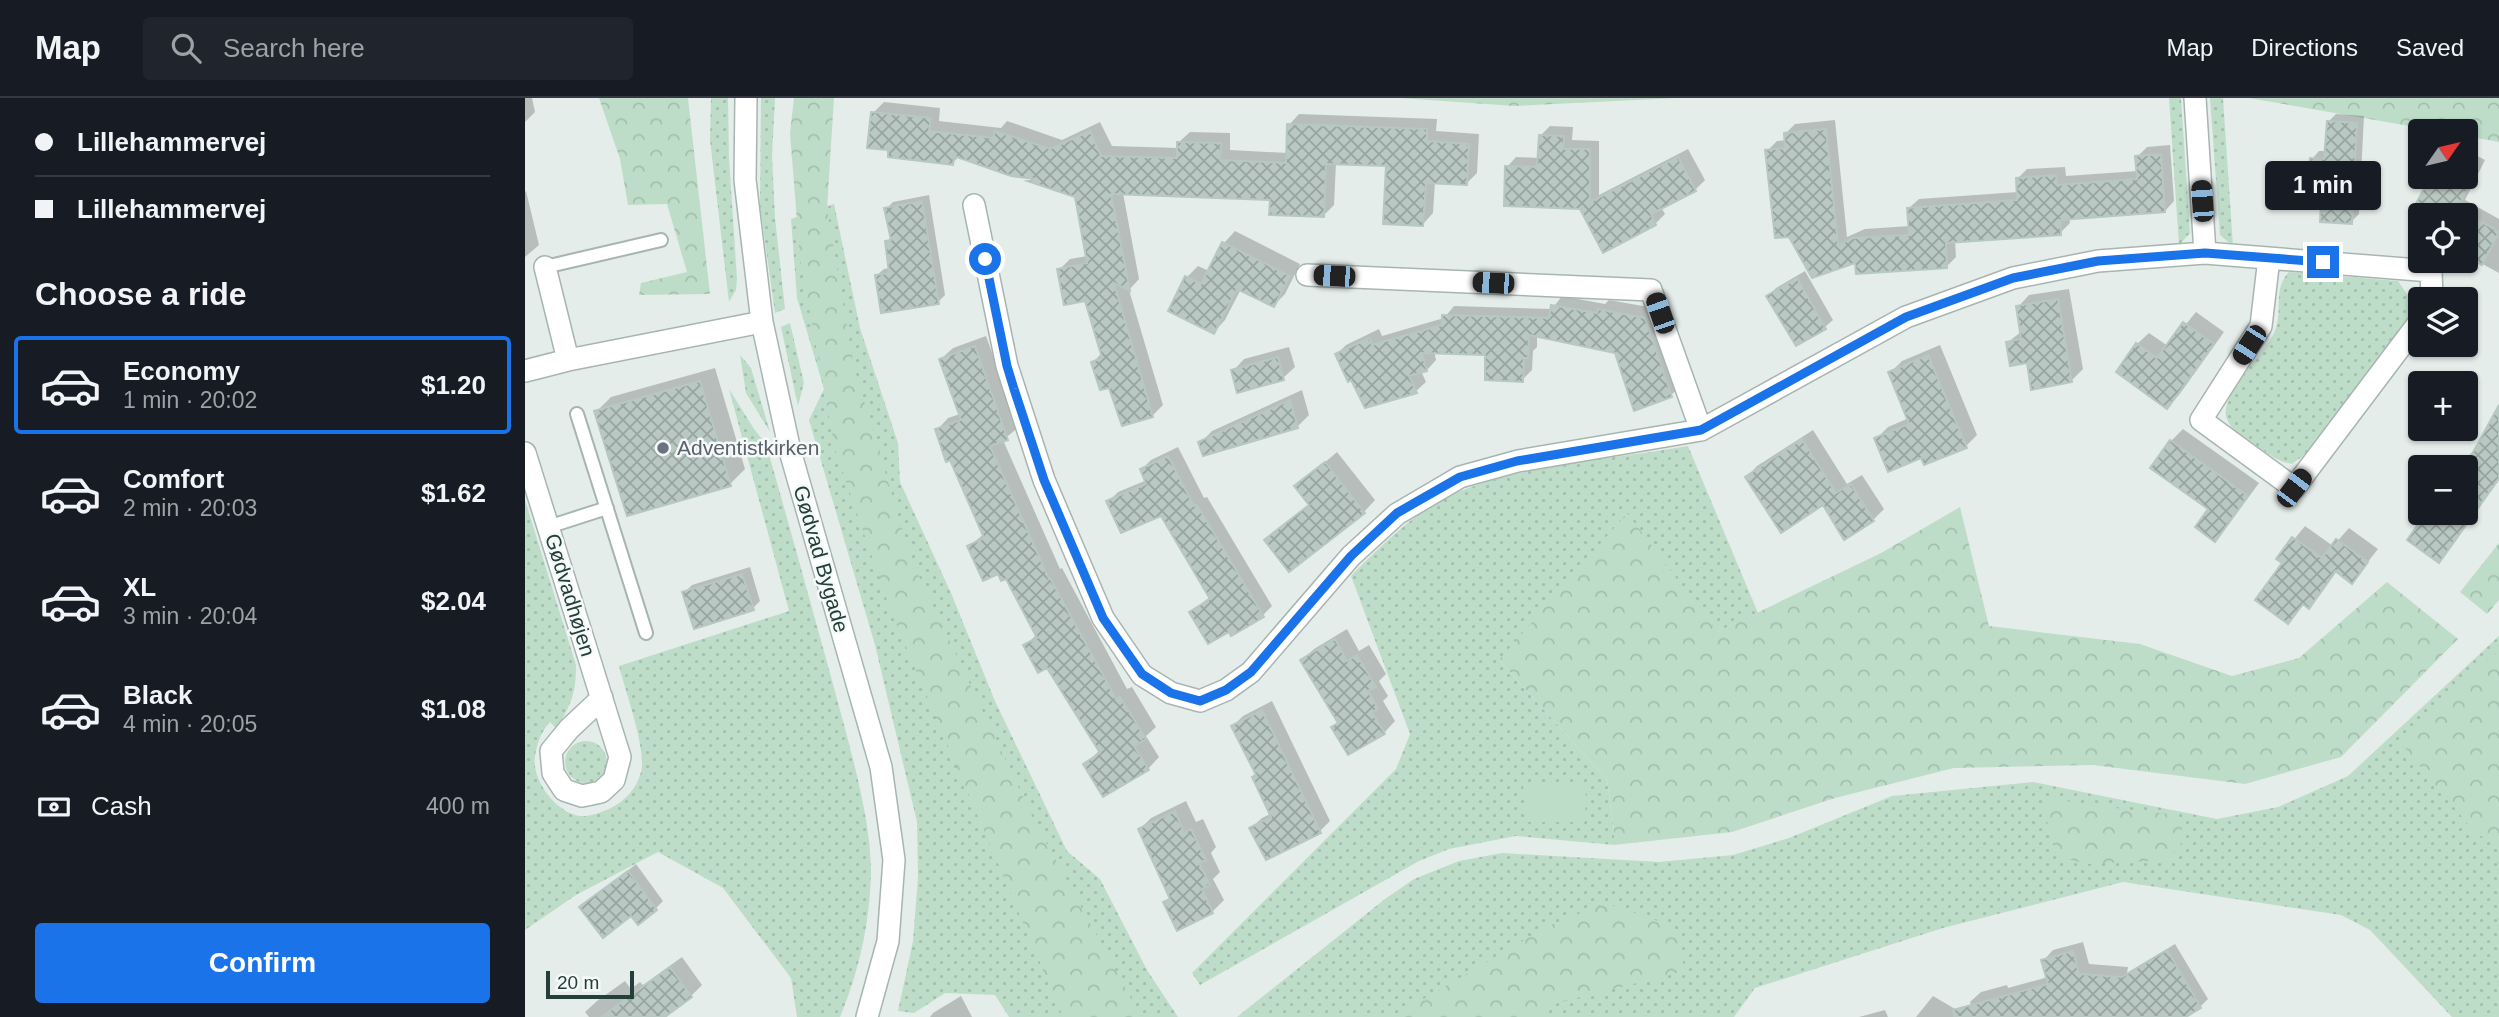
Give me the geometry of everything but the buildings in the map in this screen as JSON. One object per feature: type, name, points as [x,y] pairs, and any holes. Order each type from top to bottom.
[{"type":"street","name":"Gødvad Bygade","points":[[746,98],[745,180],[762,322],[790,451],[881,767],[894,860],[888,942],[867,1017]]},
{"type":"street","points":[[2195,98],[2205,253]]},
{"type":"street","points":[[974,205],[1007,366],[1044,480],[1103,618],[1142,674],[1171,693],[1200,701],[1226,690],[1251,672],[1351,556],[1397,513],[1460,477],[1517,461],[1701,430],[1906,317],[2013,278],[2098,261],[2205,253],[2431,271],[2432,287]]},
{"type":"street","points":[[2269,258],[2261,326],[2200,420],[2294,488],[2408,337]]},
{"type":"street","points":[[545,267],[568,360]]},
{"type":"street","points":[[1307,275],[1651,290],[1701,430]]},
{"type":"street","points":[[525,371],[762,322]]},
{"type":"street","name":"Gødvadhøjen","points":[[525,453],[602,698]]},
{"type":"lane","points":[[545,267],[661,240]]},
{"type":"lane","points":[[577,414],[646,633]]},
{"type":"lane","points":[[548,527],[607,508]]},
{"type":"green space","points":[[599,98],[688,98],[710,294],[639,295],[641,283],[687,272],[667,204],[628,205],[620,159]]},
{"type":"green space","points":[[711,98],[728,98],[737,279],[736,290],[729,302],[710,140]]},
{"type":"green space","points":[[761,98],[775,98],[772,155],[775,218],[785,309],[775,313],[760,206]]},
{"type":"green space","points":[[794,98],[834,98],[827,209],[854,367],[911,559],[1032,816],[1141,1017],[1063,1017],[890,609],[835,449],[800,259],[790,133]]},
{"type":"green space","points":[[1400,98],[1678,98],[1514,106]]},
{"type":"green space","points":[[2169,98],[2181,98],[2190,233],[2179,245]]},
{"type":"green space","points":[[2210,98],[2223,98],[2233,246],[2220,235]]},
{"type":"green space","points":[[2249,98],[2499,98],[2499,142],[2478,138],[2478,119],[2408,119],[2408,126]]},
{"type":"green space","points":[[834,204],[860,328],[898,443],[900,482],[951,593],[995,701],[1067,851],[1100,879],[1147,970],[1178,1017],[1009,1017],[995,995],[945,993],[914,1013],[898,1011],[913,941],[918,877],[917,822],[875,645],[809,420],[824,389],[797,298],[791,219]]},
{"type":"green space","points":[[2289,272],[2398,281],[2408,295],[2408,318],[2315,447],[2292,464],[2275,458],[2237,432],[2227,419],[2226,410],[2235,388],[2274,333],[2279,293]]},
{"type":"green space","points":[[790,323],[804,383],[798,406],[781,327]]},
{"type":"green space","points":[[740,355],[751,368],[770,432],[746,393]]},
{"type":"green space","points":[[729,389],[766,444],[864,806],[871,872],[866,928],[858,965],[840,1017],[797,1017],[791,978],[723,888],[658,852],[576,895],[525,930],[525,500],[576,665],[574,692],[569,705],[557,729],[550,722],[538,742],[535,765],[537,775],[547,794],[562,809],[580,816],[592,815],[611,808],[626,798],[641,772],[641,750],[619,666],[789,611]]},
{"type":"green space","points":[[1688,446],[1758,613],[1717,632],[1499,660],[1607,780],[1614,845],[1516,836],[1449,849],[1419,861],[1200,985],[1192,973],[1396,769],[1410,734],[1351,576],[1411,520],[1437,502],[1479,484],[1538,469]]},
{"type":"green space","points":[[1960,507],[1989,626],[2140,644],[2232,676],[2299,658],[2387,582],[2458,639],[2341,757],[2245,784],[2093,765],[1954,768],[1835,798],[1732,832],[1614,845],[1607,780],[1499,660],[1627,513],[1717,632],[1881,553]]},
{"type":"green space","points":[[2499,543],[2499,600],[2487,614],[2460,592]]},
{"type":"green space","points":[[2499,636],[2499,1017],[2452,1017],[2370,930],[2341,915],[2123,882],[1943,928],[1755,988],[1734,1017],[1237,1017],[1385,899],[1414,879],[1459,861],[1502,853],[1659,862],[1733,855],[1789,838],[1892,796],[2033,782],[2217,819],[2278,807],[2348,776]]},
{"type":"green space","points":[[2499,650],[2499,844],[2476,834],[2401,743]]},
{"type":"green space","points":[[586,741],[601,747],[607,762],[601,777],[586,783],[571,777],[565,762],[571,747]]},
{"type":"green space","points":[[1523,783],[1586,786],[1585,822],[1525,822]]},
{"type":"green space","points":[[2048,797],[2179,815],[2184,840],[2167,860],[2087,864],[2056,856],[2044,810]]},
{"type":"green space","points":[[1606,903],[1675,927],[1685,971],[1557,1003],[1539,1017],[1403,1017],[1415,1004],[1548,926]]},
{"type":"place","name":"Adventistkirken","points":[[663,448]]},
{"type":"route","points":[[985,259],[1014,389],[1044,480],[1103,618],[1142,674],[1171,693],[1200,701],[1226,690],[1251,672],[1351,556],[1397,513],[1460,477],[1517,461],[1701,430],[1906,317],[2013,278],[2098,261],[2205,253],[2323,262]]}]
